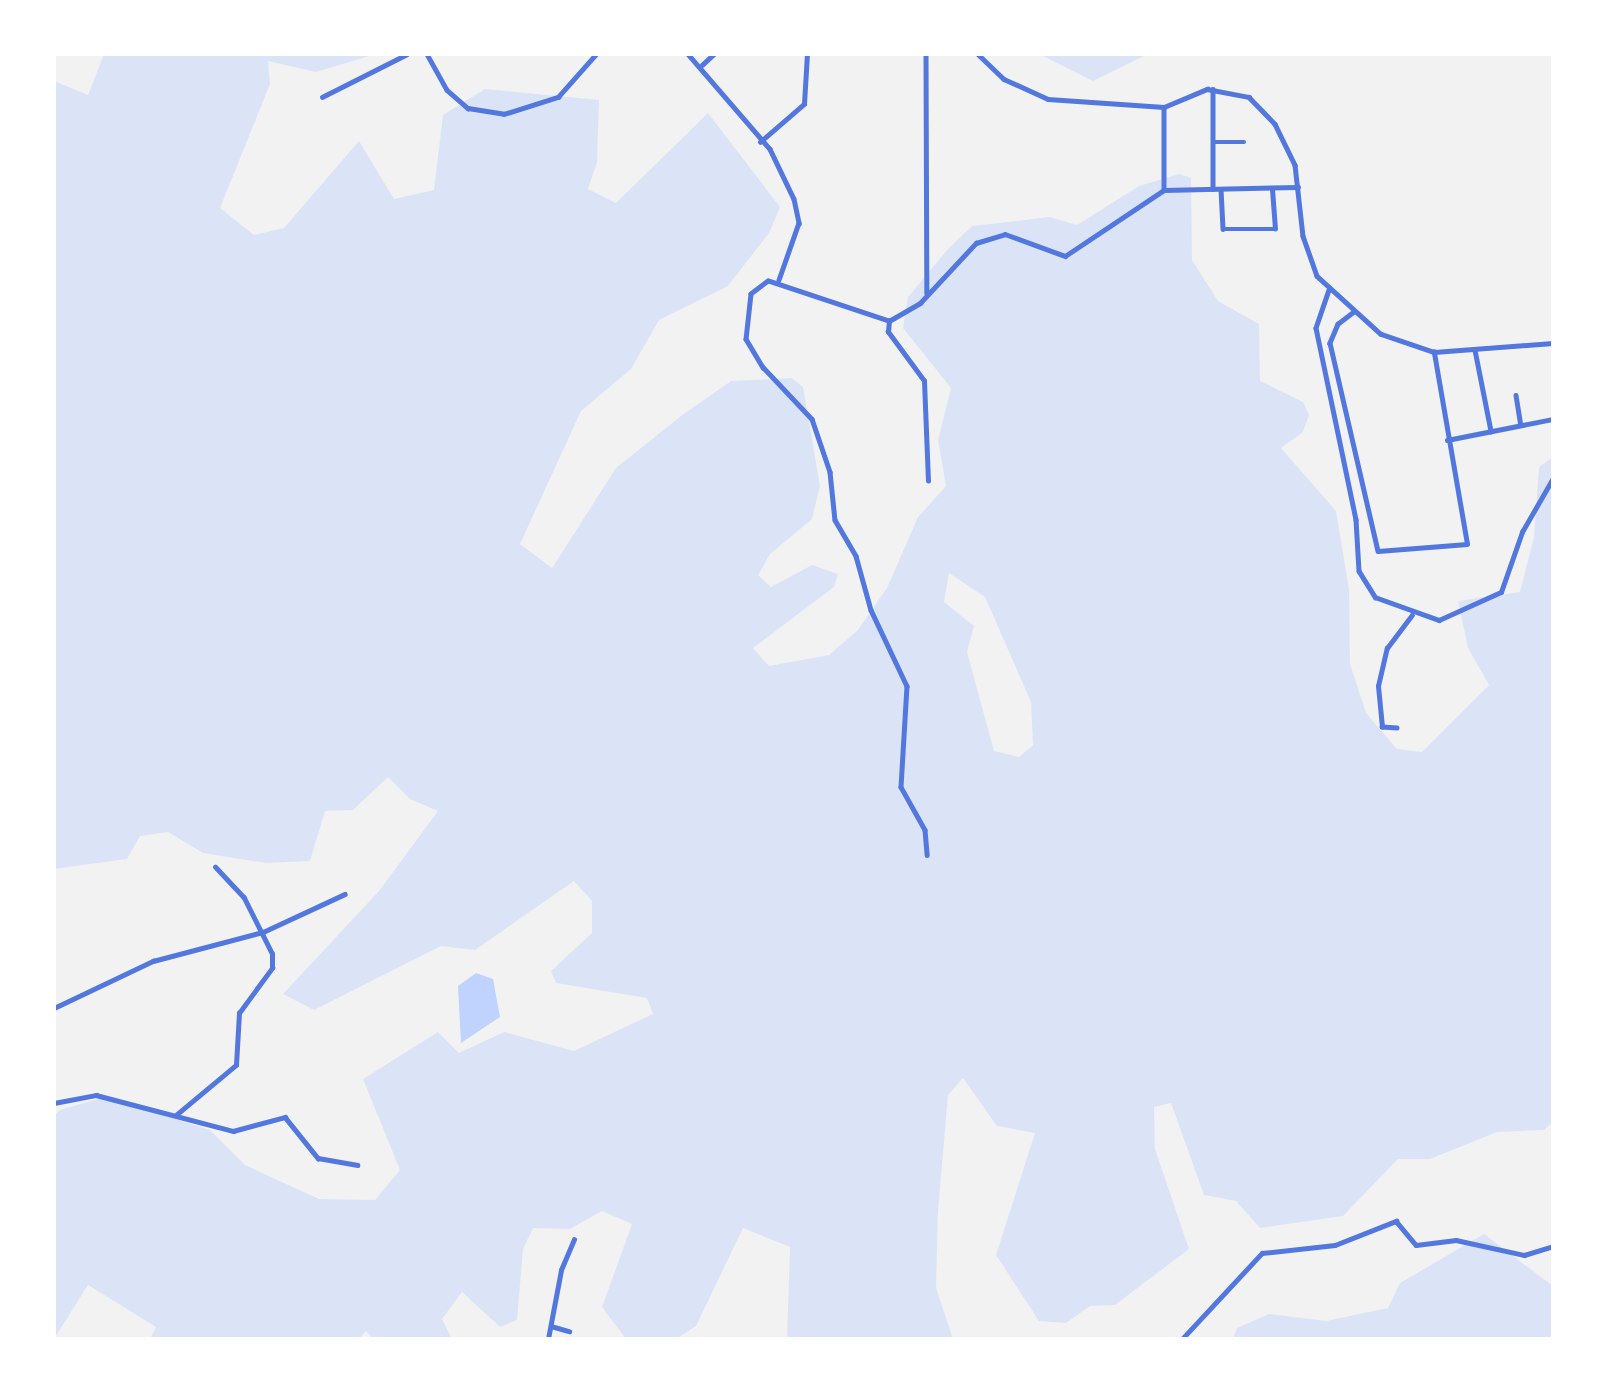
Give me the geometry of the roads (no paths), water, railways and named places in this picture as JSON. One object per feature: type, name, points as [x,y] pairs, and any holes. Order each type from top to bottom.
[{"type":"street","points":[[322,97],[407,54]]},
{"type":"street","points":[[428,54],[447,90],[468,108],[504,114],[558,97],[596,54]]},
{"type":"street","points":[[688,54],[702,65],[760,142],[770,149],[799,214],[779,280],[751,294],[746,339],[812,419],[830,472],[835,520],[907,686],[901,787],[925,830],[927,855]]},
{"type":"street","points":[[702,65],[714,54]]},
{"type":"street","points":[[760,142],[804,104],[807,54]]},
{"type":"street","points":[[926,54],[926,294]]},
{"type":"street","points":[[978,54],[1004,79],[1048,99],[1164,107],[1213,89],[1249,97],[1264,109],[1295,164],[1308,257],[1329,290],[1381,334],[1434,352],[1553,343]]},
{"type":"street","points":[[1213,89],[1213,189]]},
{"type":"street","points":[[1164,107],[1164,190]]},
{"type":"street","points":[[1213,142],[1244,142]]},
{"type":"street","points":[[888,321],[926,294],[992,235],[1065,256],[1164,190],[1298,187]]},
{"type":"street","points":[[1221,189],[1223,229],[1275,229],[1272,189]]},
{"type":"street","points":[[779,280],[888,321]]},
{"type":"street","points":[[1329,290],[1316,328],[1356,520],[1359,571],[1375,597],[1412,615],[1439,620],[1501,592],[1521,532],[1553,478]]},
{"type":"street","points":[[1354,312],[1338,324],[1330,343],[1378,551],[1466,544],[1434,352]]},
{"type":"street","points":[[888,321],[888,332],[924,380],[928,481]]},
{"type":"street","points":[[1475,350],[1491,430]]},
{"type":"street","points":[[1516,395],[1521,425]]},
{"type":"street","points":[[1447,440],[1553,419]]},
{"type":"street","points":[[1398,728],[1382,727],[1378,686],[1387,648],[1412,615]]},
{"type":"street","points":[[176,1115],[236,1065],[239,1013],[272,968],[263,932],[244,898],[215,867]]},
{"type":"street","points":[[54,1008],[153,961],[263,932],[345,894]]},
{"type":"street","points":[[54,1103],[96,1095],[233,1131],[285,1117],[318,1158],[357,1164]]},
{"type":"street","points":[[1182,1339],[1262,1253],[1335,1245],[1396,1221],[1416,1245],[1456,1240],[1524,1255],[1553,1246]]},
{"type":"street","points":[[548,1339],[561,1270],[574,1240]]},
{"type":"street","points":[[551,1326],[569,1331]]},
{"type":"water","points":[[476,973],[493,979],[500,1017],[461,1043],[458,986]]}]
